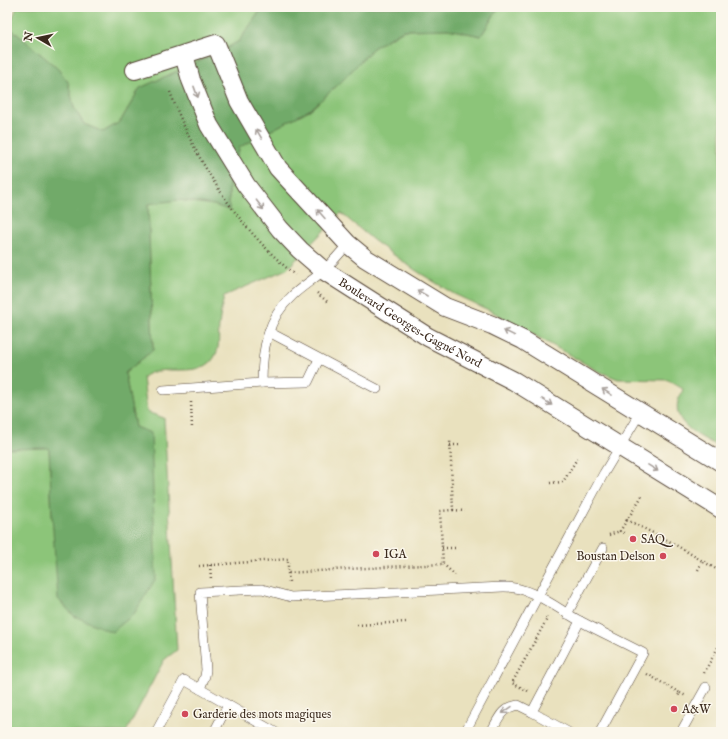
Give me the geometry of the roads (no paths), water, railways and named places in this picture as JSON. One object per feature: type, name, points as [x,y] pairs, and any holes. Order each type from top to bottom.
[{"type":"street","points":[[135,70],[216,44],[239,101],[278,168],[348,244],[365,258],[445,307],[492,325],[524,340],[721,462]]},
{"type":"street","name":"Boulevard Georges-Gagné Nord","points":[[184,55],[191,80],[209,125],[246,185],[280,229],[300,250],[323,270],[428,337],[514,381],[721,509]]},
{"type":"lane","points":[[262,383],[263,356],[269,332],[279,310],[291,296],[323,270],[348,244]]},
{"type":"lane","points":[[269,332],[377,389]]},
{"type":"lane","points":[[163,390],[262,383],[308,382],[318,359]]},
{"type":"lane","points":[[465,732],[604,473],[640,413]]},
{"type":"lane","points":[[567,614],[603,548]]},
{"type":"lane","points":[[200,689],[206,670],[200,592],[262,589],[291,597],[510,586],[538,597],[580,621],[643,653],[600,732]]},
{"type":"lane","points":[[532,712],[580,621]]},
{"type":"lane","points":[[156,732],[184,680],[275,732]]},
{"type":"lane","points":[[681,732],[706,687]]},
{"type":"lane","points":[[214,732],[228,705]]},
{"type":"lane","points":[[491,732],[499,717],[505,710],[518,705],[568,732]]},
{"type":"place","name":"SAQ","points":[[633,539]]},
{"type":"place","name":"IGA","points":[[376,554]]},
{"type":"place","name":"Boustan Delson","points":[[663,556]]},
{"type":"place","name":"A&W","points":[[674,709]]},
{"type":"place","name":"Garderie des mots magiques","points":[[185,714]]}]
